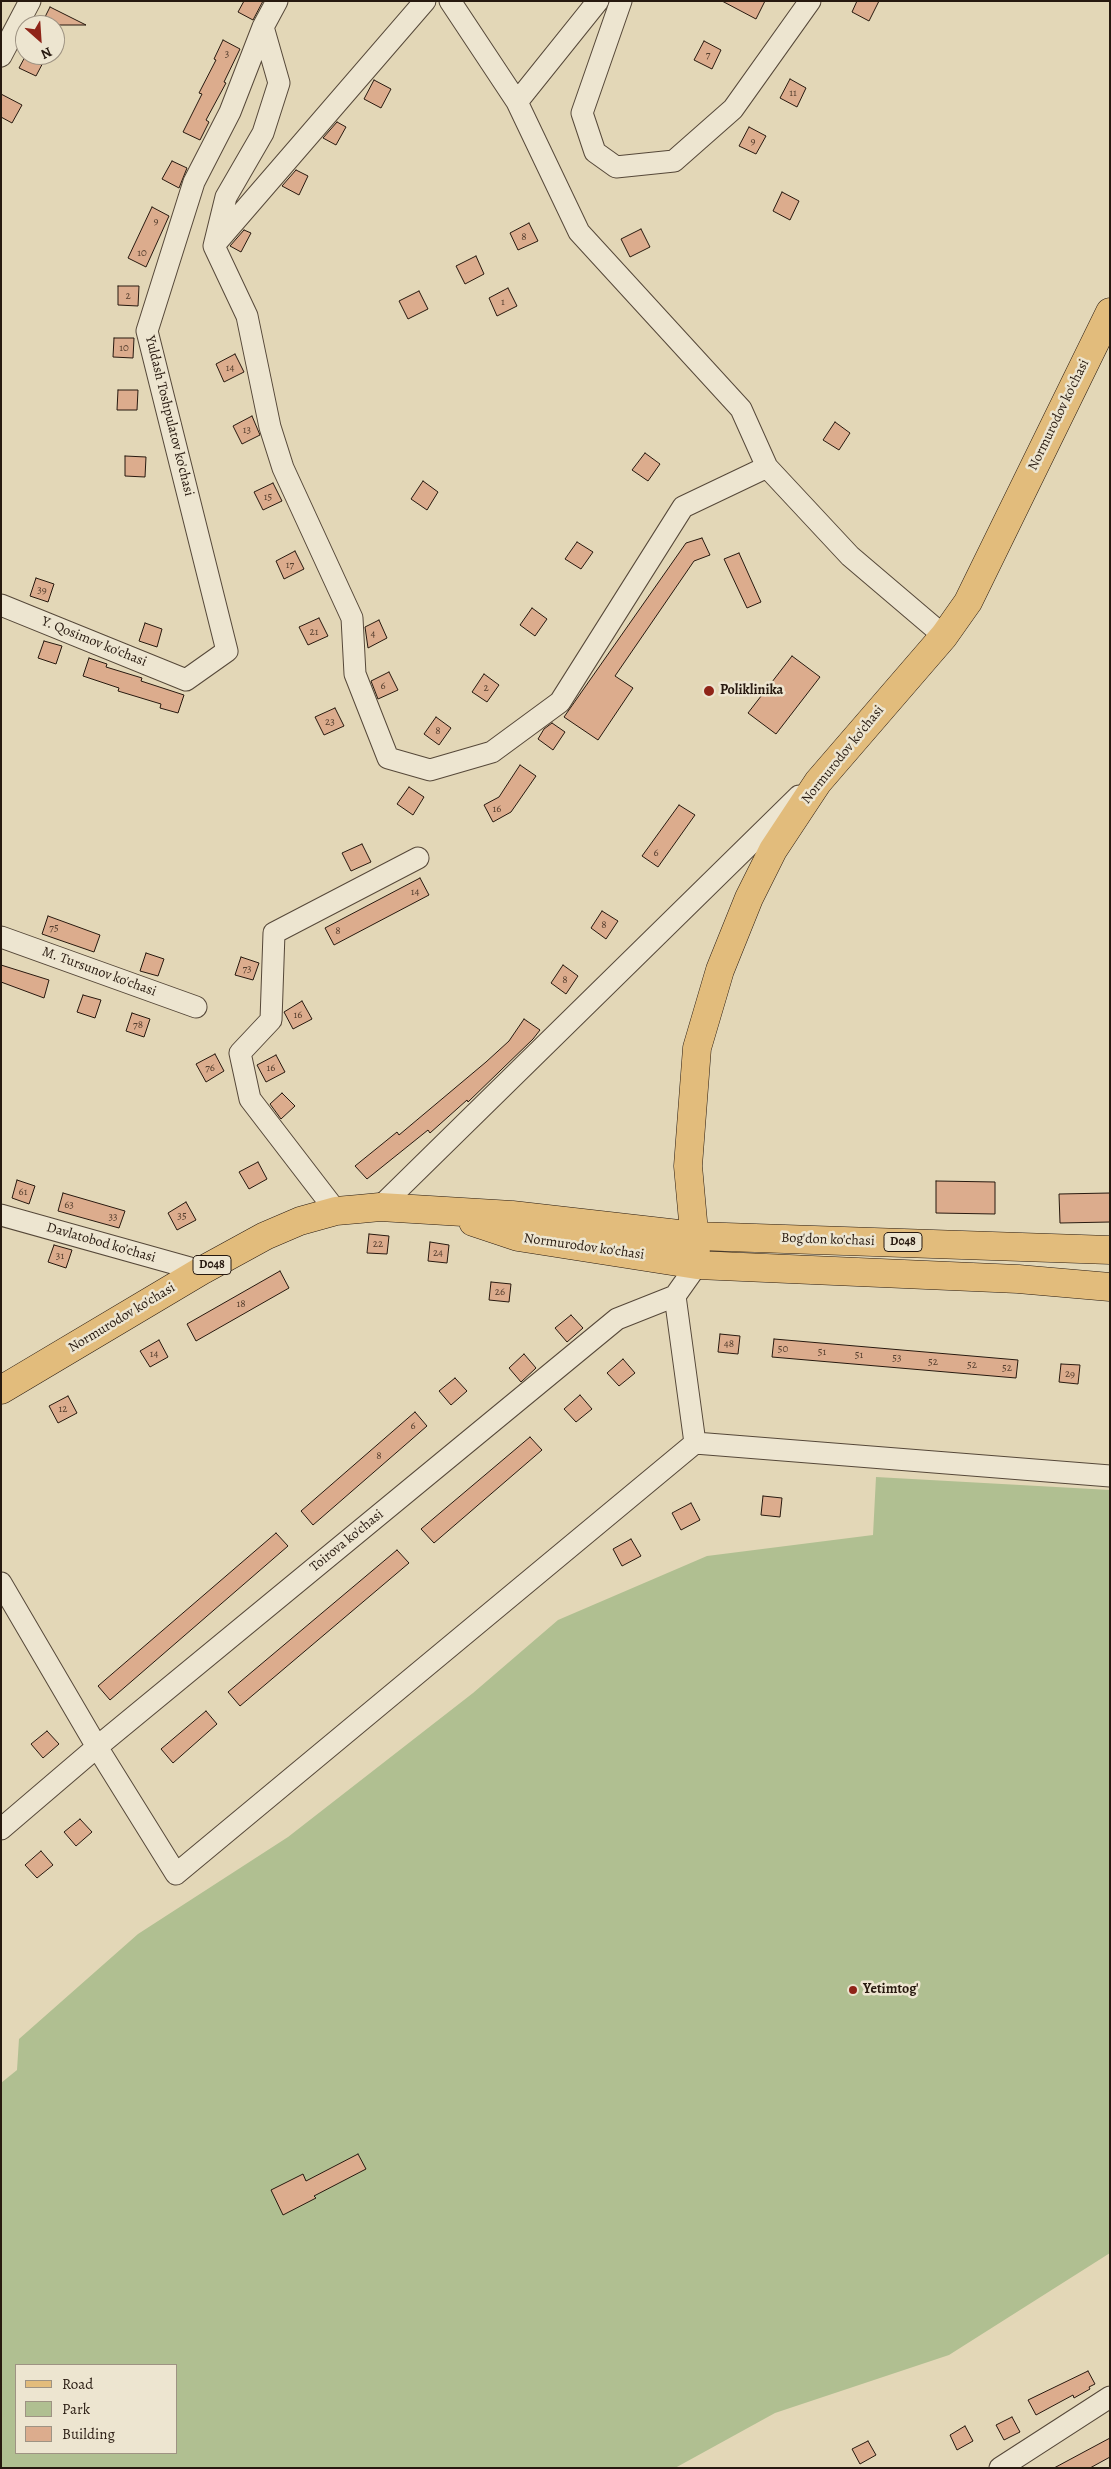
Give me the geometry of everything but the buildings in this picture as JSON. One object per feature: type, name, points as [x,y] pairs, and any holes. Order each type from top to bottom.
[{"type":"main road","name":"Normurodov ko'chasi","points":[[446,1211],[518,1237],[697,1265],[688,1154],[694,1075],[703,1022],[729,945],[760,874],[787,827],[835,761],[944,636],[968,602],[1110,312]]},
{"type":"main road","name":"Normurodov ko'chasi","points":[[1,1390],[201,1271],[282,1228],[336,1211],[380,1207],[512,1215],[696,1236]]},
{"type":"main road","name":"Bog'don ko'chasi","points":[[696,1236],[1110,1250]]},
{"type":"main road","name":"D048","points":[[697,1265],[1018,1279],[1110,1286]]},
{"type":"street","points":[[1,56],[30,1]]},
{"type":"street","name":"Yuldash Toshpulatov ko'chasi","points":[[186,680],[228,651],[148,330],[194,182],[230,112],[263,27],[277,1]]},
{"type":"street","points":[[214,246],[425,1]]},
{"type":"street","points":[[450,1],[517,102],[579,232],[741,409],[767,467],[850,556],[944,636]]},
{"type":"street","points":[[517,102],[598,1]]},
{"type":"street","points":[[621,1],[582,113],[595,152],[616,167],[674,162],[733,109],[810,1]]},
{"type":"street","points":[[263,27],[279,84],[263,133],[226,197],[214,246],[247,316],[270,427],[283,468],[352,618],[356,674],[388,758],[430,770],[492,752],[560,702],[683,507],[767,467]]},
{"type":"street","name":"Y. Qosimov ko'chasi","points":[[1,605],[186,680]]},
{"type":"street","points":[[380,1207],[835,761]]},
{"type":"street","points":[[336,1211],[250,1098],[240,1052],[271,1020],[274,933],[418,858]]},
{"type":"street","name":"M. Tursunov ko'chasi","points":[[1,937],[196,1007]]},
{"type":"street","name":"Davlatobod ko’chasi","points":[[1,1215],[201,1271]]},
{"type":"street","points":[[695,1443],[674,1296],[697,1265]]},
{"type":"street","name":"Toirova ko'chasi","points":[[1,1829],[97,1746],[617,1319],[674,1296]]},
{"type":"street","points":[[1,1583],[97,1746],[176,1874],[695,1443],[1110,1476]]},
{"type":"street","points":[[1000,2468],[1110,2397]]},
{"type":"green space","points":[[876,1477],[1110,1490],[1110,2253],[949,2355],[775,2413],[675,2468],[1,2468],[1,2083],[17,2070],[19,2039],[138,1934],[288,1837],[473,1693],[558,1620],[707,1556],[873,1535]]},
{"type":"place","name":"Poliklinika","points":[[709,691]]},
{"type":"place","name":"Yetimtog'","points":[[853,1990]]}]
